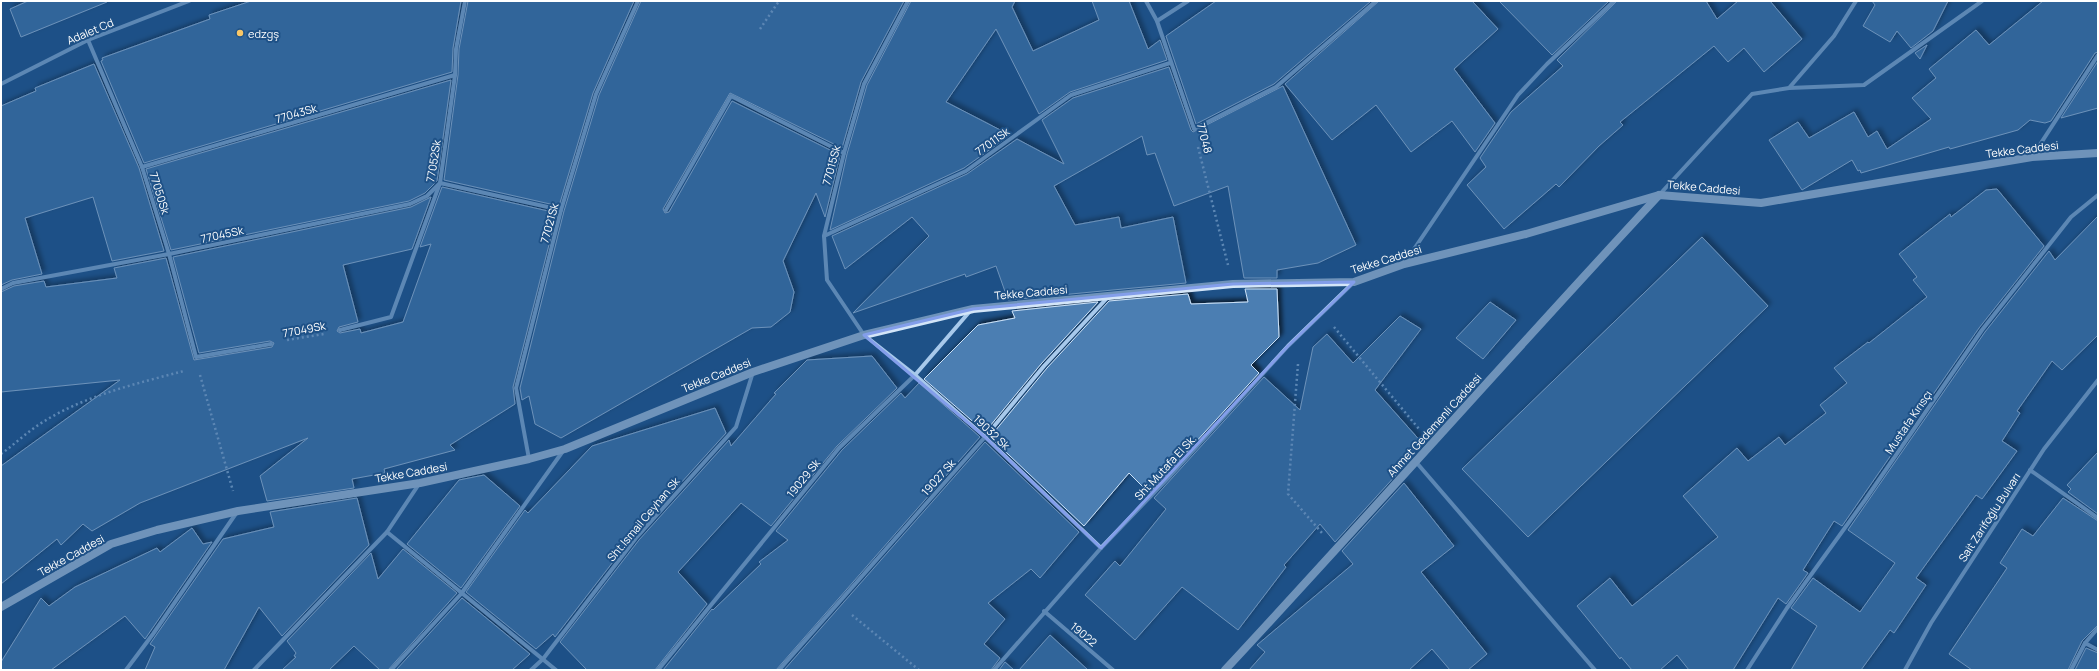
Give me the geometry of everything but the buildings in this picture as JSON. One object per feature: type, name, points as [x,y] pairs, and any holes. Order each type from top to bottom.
[{"type":"street","name":"Adalet Cd","points":[[1,84],[88,40],[180,3],[189,1]]},
{"type":"street","name":"77052Sk","points":[[340,330],[391,318],[440,183],[455,75],[456,49],[465,1]]},
{"type":"street","name":"77021Sk","points":[[529,459],[516,388],[562,210],[596,94],[638,1]]},
{"type":"street","name":"77015Sk","points":[[864,335],[827,280],[824,236],[844,153],[864,84],[908,1]]},
{"type":"street","name":"77048","points":[[1146,1],[1156,21],[1194,129]]},
{"type":"street","points":[[1156,21],[1188,1]]},
{"type":"street","points":[[1194,129],[1276,88],[1376,1]]},
{"type":"street","points":[[1404,264],[1518,95],[1547,64],[1614,1]]},
{"type":"street","points":[[1789,88],[1834,36],[1856,1]]},
{"type":"street","points":[[1659,195],[1752,94],[1789,88],[1864,85],[1982,1]]},
{"type":"street","name":"77050Sk","points":[[88,40],[142,168],[169,254],[196,357]]},
{"type":"street","points":[[2032,157],[2098,55]]},
{"type":"street","name":"77011Sk","points":[[824,236],[966,171],[1071,95],[1170,63]]},
{"type":"street","name":"77043Sk","points":[[142,168],[455,75]]},
{"type":"street","points":[[666,210],[731,96],[844,153]]},
{"type":"street","name":"Tekke Caddesi","points":[[1,607],[111,544],[157,530],[238,511],[420,483],[529,459],[565,449],[753,372],[864,335],[973,309],[1233,284],[1354,282],[1404,264],[1526,234],[1659,195],[1761,203],[2032,157],[2098,153]]},
{"type":"street","points":[[440,183],[562,210]]},
{"type":"street","name":"77045Sk","points":[[1,289],[12,283],[169,254],[410,204],[427,196],[440,183]]},
{"type":"street","name":"Ahmet Gedemenli Caddesi","points":[[1225,670],[1416,462],[1514,351],[1659,195]]},
{"type":"street","name":"Mustafa Kırısçı","points":[[1747,670],[1787,608],[1865,500],[1982,330],[2071,217],[2098,195]]},
{"type":"street","name":"Sht Mutafa El Sk.","points":[[994,670],[1044,611],[1101,548],[1300,334],[1354,282]]},
{"type":"street","name":"19027 Sk","points":[[779,670],[985,437],[1044,366],[1108,296]]},
{"type":"street","name":"19029 Sk","points":[[658,670],[839,448],[915,375],[973,309]]},
{"type":"street","name":"19032 Sk","points":[[864,335],[915,375],[985,437],[1101,548]]},
{"type":"street","points":[[196,357],[271,344]]},
{"type":"street","name":"Sht.Ismail Ceyhan Sk","points":[[531,670],[543,659],[636,538],[736,427],[753,372]]},
{"type":"street","name":"Sait Zarifoğlu Bulvarı","points":[[1905,670],[1931,623],[2030,470],[2044,449],[2098,380]]},
{"type":"street","points":[[391,670],[461,594],[565,449]]},
{"type":"street","points":[[1416,462],[1595,670]]},
{"type":"street","points":[[2030,470],[2098,518]]},
{"type":"street","points":[[254,670],[387,532],[420,483]]},
{"type":"street","points":[[126,670],[153,634],[238,511]]},
{"type":"street","points":[[387,532],[461,594],[556,670]]},
{"type":"street","name":"19022","points":[[1044,611],[1113,670]]},
{"type":"street","points":[[2071,670],[2086,643],[2098,628]]},
{"type":"street","points":[[2086,643],[2098,650]]},
{"type":"path","points":[[760,29],[779,1]]},
{"type":"path","name":"77048","points":[[1194,129],[1233,284]]},
{"type":"path","points":[[1322,312],[1431,445]]},
{"type":"path","name":"77049Sk","points":[[271,344],[340,330]]},
{"type":"path","points":[[1300,334],[1288,494],[1337,549]]},
{"type":"path","points":[[196,357],[238,511]]},
{"type":"path","points":[[1,454],[43,422],[91,399],[134,384],[198,367]]},
{"type":"path","points":[[838,603],[919,670]]},
{"type":"highlighted area","points":[[1354,282],[1288,346],[1101,548],[985,437],[864,335],[973,309],[1233,284]]},
{"type":"place","name":"edzgş","points":[[240,33]]}]
